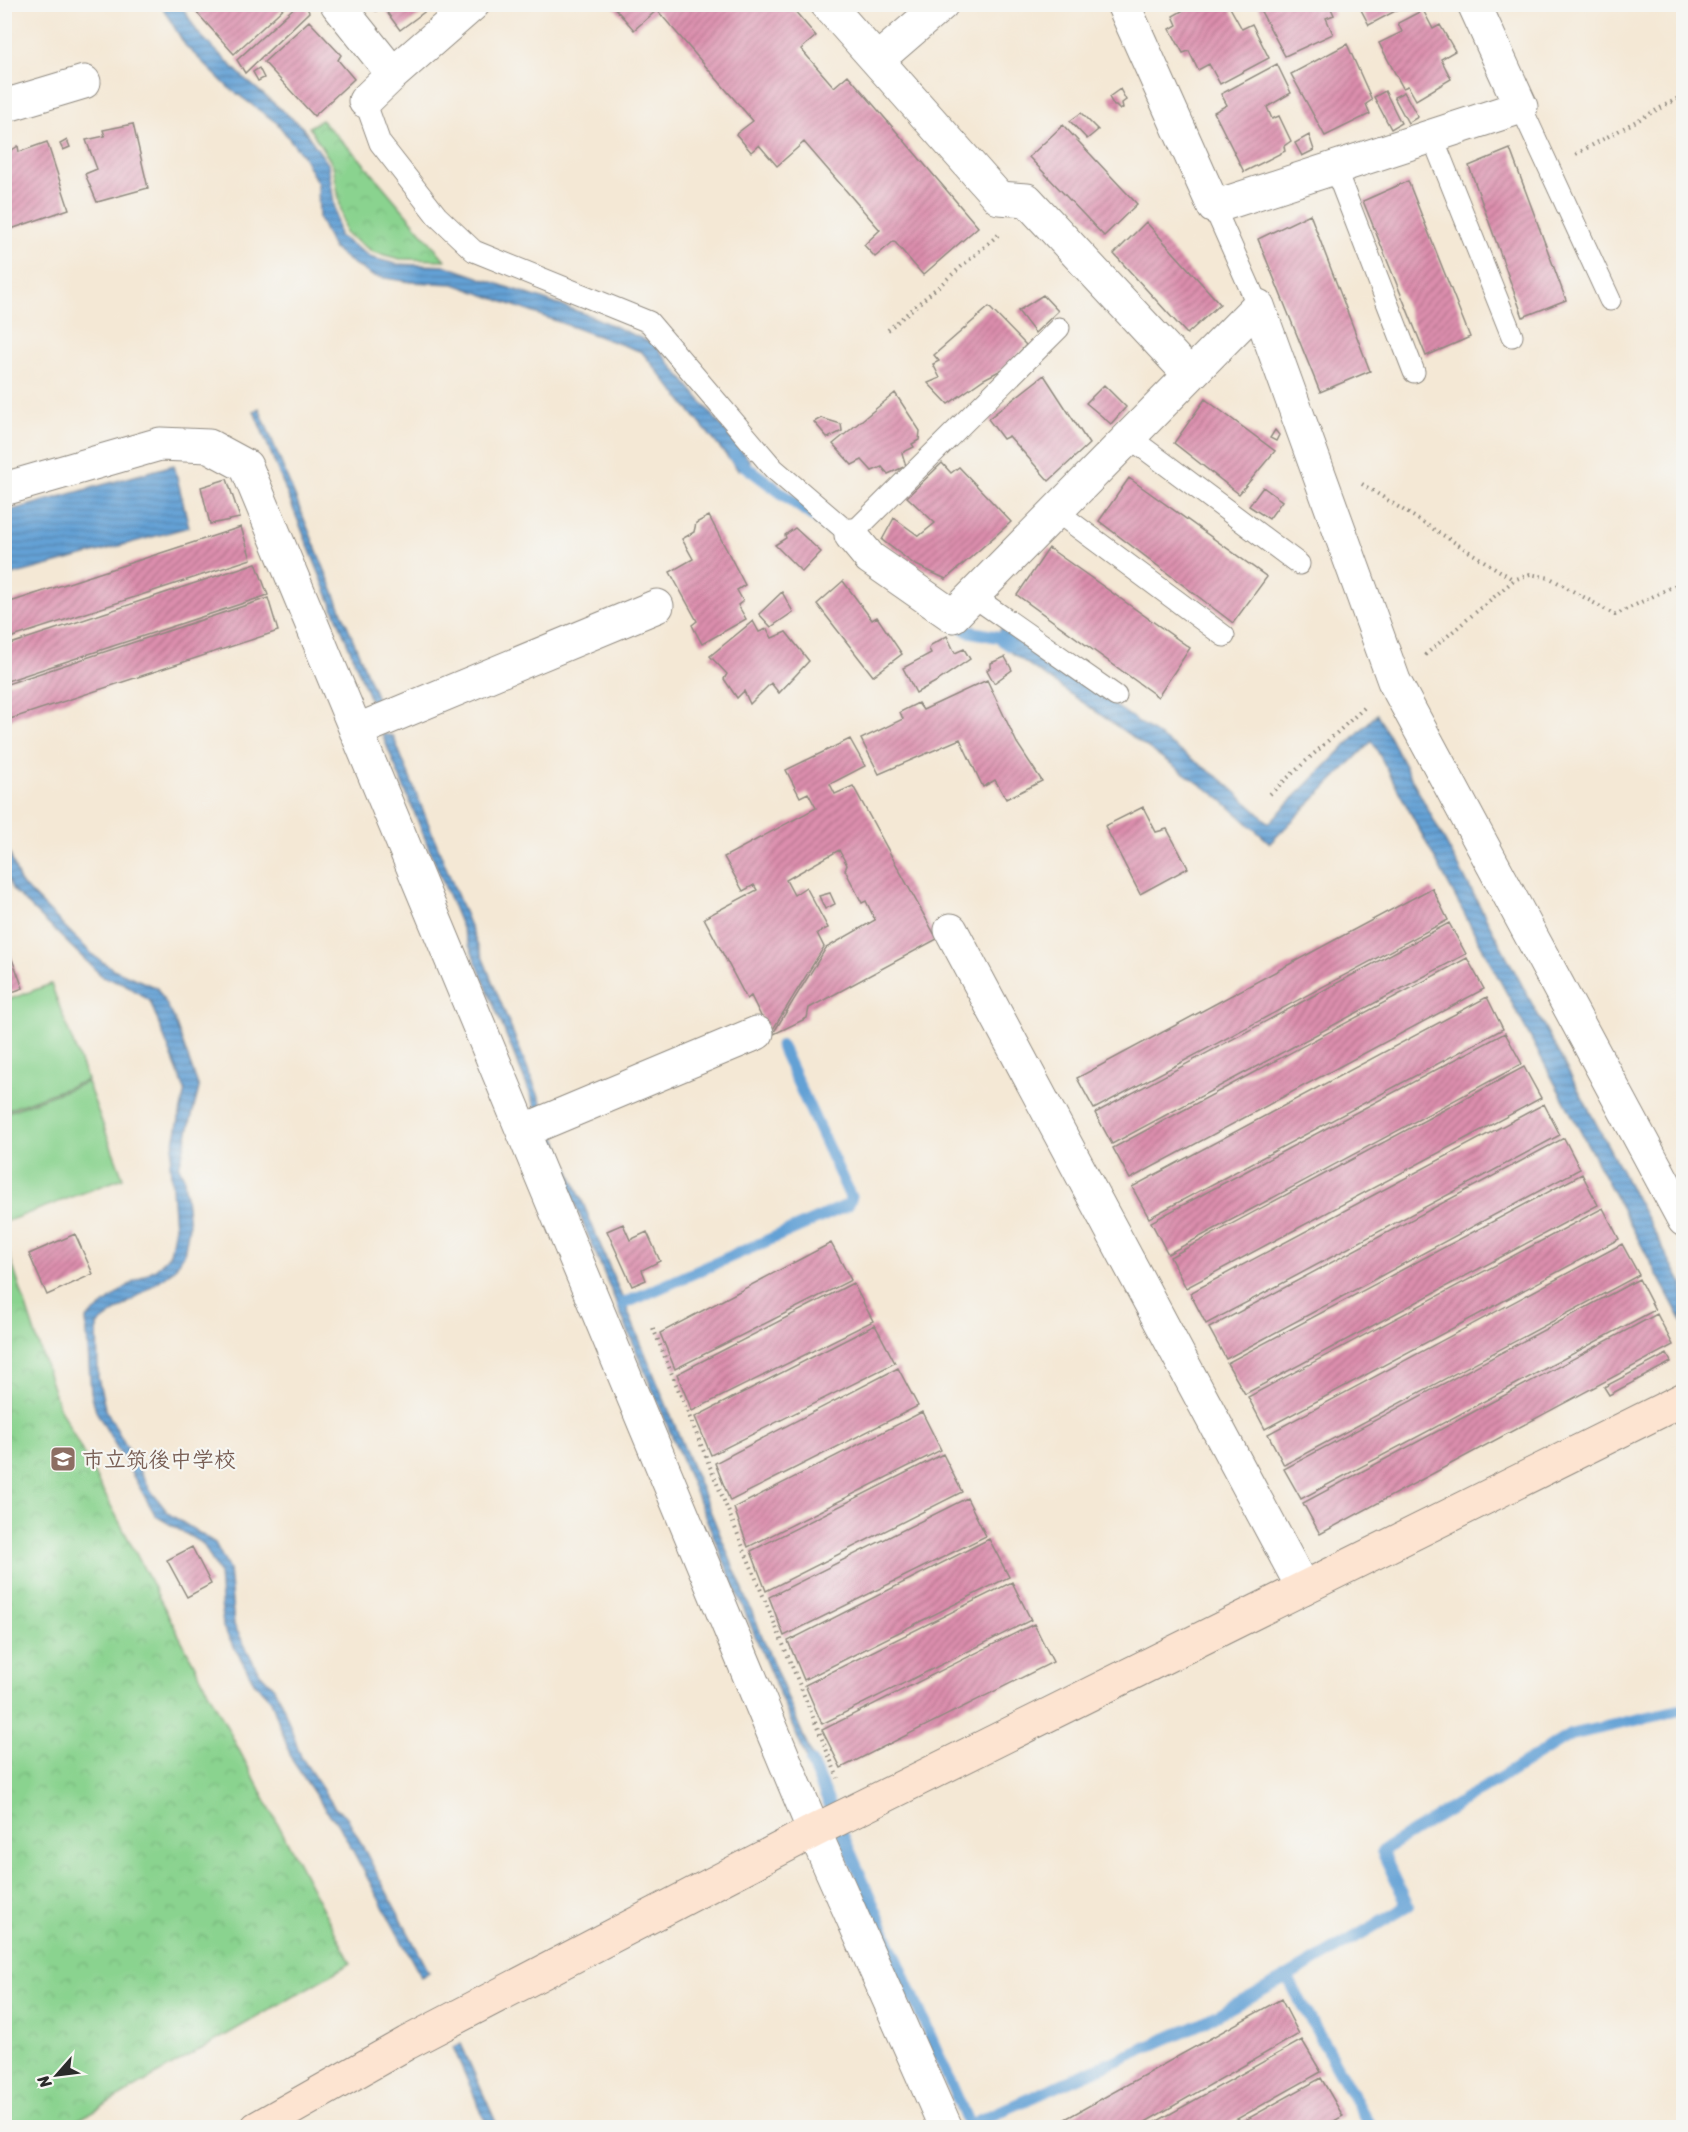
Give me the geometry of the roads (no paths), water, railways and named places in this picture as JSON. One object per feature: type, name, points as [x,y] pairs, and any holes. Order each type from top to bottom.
[{"type":"street","points":[[337,4],[393,74]]},
{"type":"street","points":[[365,101],[473,4]]},
{"type":"street","points":[[827,4],[999,198],[1027,200],[1190,375]]},
{"type":"street","points":[[890,49],[942,4]]},
{"type":"street","points":[[1123,4],[1214,207],[1521,107],[1474,4]]},
{"type":"street","points":[[4,106],[84,81]]},
{"type":"street","points":[[851,535],[870,558],[952,616],[1258,306],[1394,681],[1683,1220]]},
{"type":"street","points":[[4,489],[160,444],[208,446],[246,466],[814,1831],[946,2127]]},
{"type":"street","points":[[356,731],[657,606]]},
{"type":"street","points":[[951,930],[1303,1588]]},
{"type":"street","points":[[523,1131],[757,1033]]},
{"type":"street","points":[[257,2127],[407,2043],[814,1831],[1683,1399]]},
{"type":"lane","points":[[365,101],[380,143],[437,216],[474,251],[649,322],[774,469],[851,535],[1059,328]]},
{"type":"lane","points":[[1521,107],[1610,300]]},
{"type":"lane","points":[[1432,136],[1512,336]]},
{"type":"lane","points":[[1335,168],[1414,372]]},
{"type":"lane","points":[[1214,207],[1258,306]]},
{"type":"lane","points":[[1129,437],[1299,564]]},
{"type":"lane","points":[[1056,511],[1224,636]]},
{"type":"lane","points":[[973,596],[1116,696]]},
{"type":"water","points":[[161,5],[181,5],[198,33],[245,79],[302,127],[328,164],[339,236],[372,258],[396,264],[446,266],[591,316],[654,344],[750,461],[738,470],[642,352],[454,284],[411,282],[373,276],[349,261],[333,248],[319,218],[318,184],[303,156],[277,123],[229,88],[185,45]]},
{"type":"water","points":[[259,408],[380,706],[373,707],[254,411]]},
{"type":"water","points":[[174,465],[189,527],[5,577],[5,512]]},
{"type":"water","points":[[1002,627],[1222,780],[1269,823],[1377,714],[1683,1286],[1683,1323],[1372,741],[1270,843],[1217,796],[995,641]]},
{"type":"water","points":[[382,734],[393,736],[543,1107],[537,1110]]},
{"type":"water","points":[[5,841],[20,882],[94,956],[113,969],[157,988],[173,1016],[199,1088],[179,1167],[184,1178],[189,1226],[184,1254],[173,1271],[97,1325],[98,1378],[105,1408],[151,1491],[169,1514],[215,1543],[229,1570],[234,1625],[258,1671],[274,1688],[283,1706],[301,1757],[335,1808],[347,1817],[429,1972],[421,1977],[339,1825],[325,1809],[292,1760],[271,1700],[254,1682],[223,1627],[219,1573],[203,1544],[156,1516],[96,1411],[91,1392],[86,1319],[127,1286],[157,1268],[170,1254],[175,1227],[170,1162],[185,1090],[150,1001],[123,983],[103,977],[13,890],[5,871]]},
{"type":"water","points":[[554,1133],[819,1774],[814,1777],[546,1134]]},
{"type":"water","points":[[461,2044],[498,2127],[488,2127],[453,2047]]},
{"type":"waterway","points":[[734,456],[830,529]]},
{"type":"waterway","points":[[952,620],[967,631],[998,637],[1009,645]]},
{"type":"waterway","points":[[623,1304],[848,1205],[851,1198],[781,1046]]},
{"type":"waterway","points":[[811,1762],[969,2125],[1202,2023],[1287,1977],[1408,1906],[1382,1851],[1570,1735],[1684,1709]]},
{"type":"waterway","points":[[1287,1977],[1371,2128]]},
{"type":"place","name":"市立筑後中学校","points":[[63,1459]]}]
